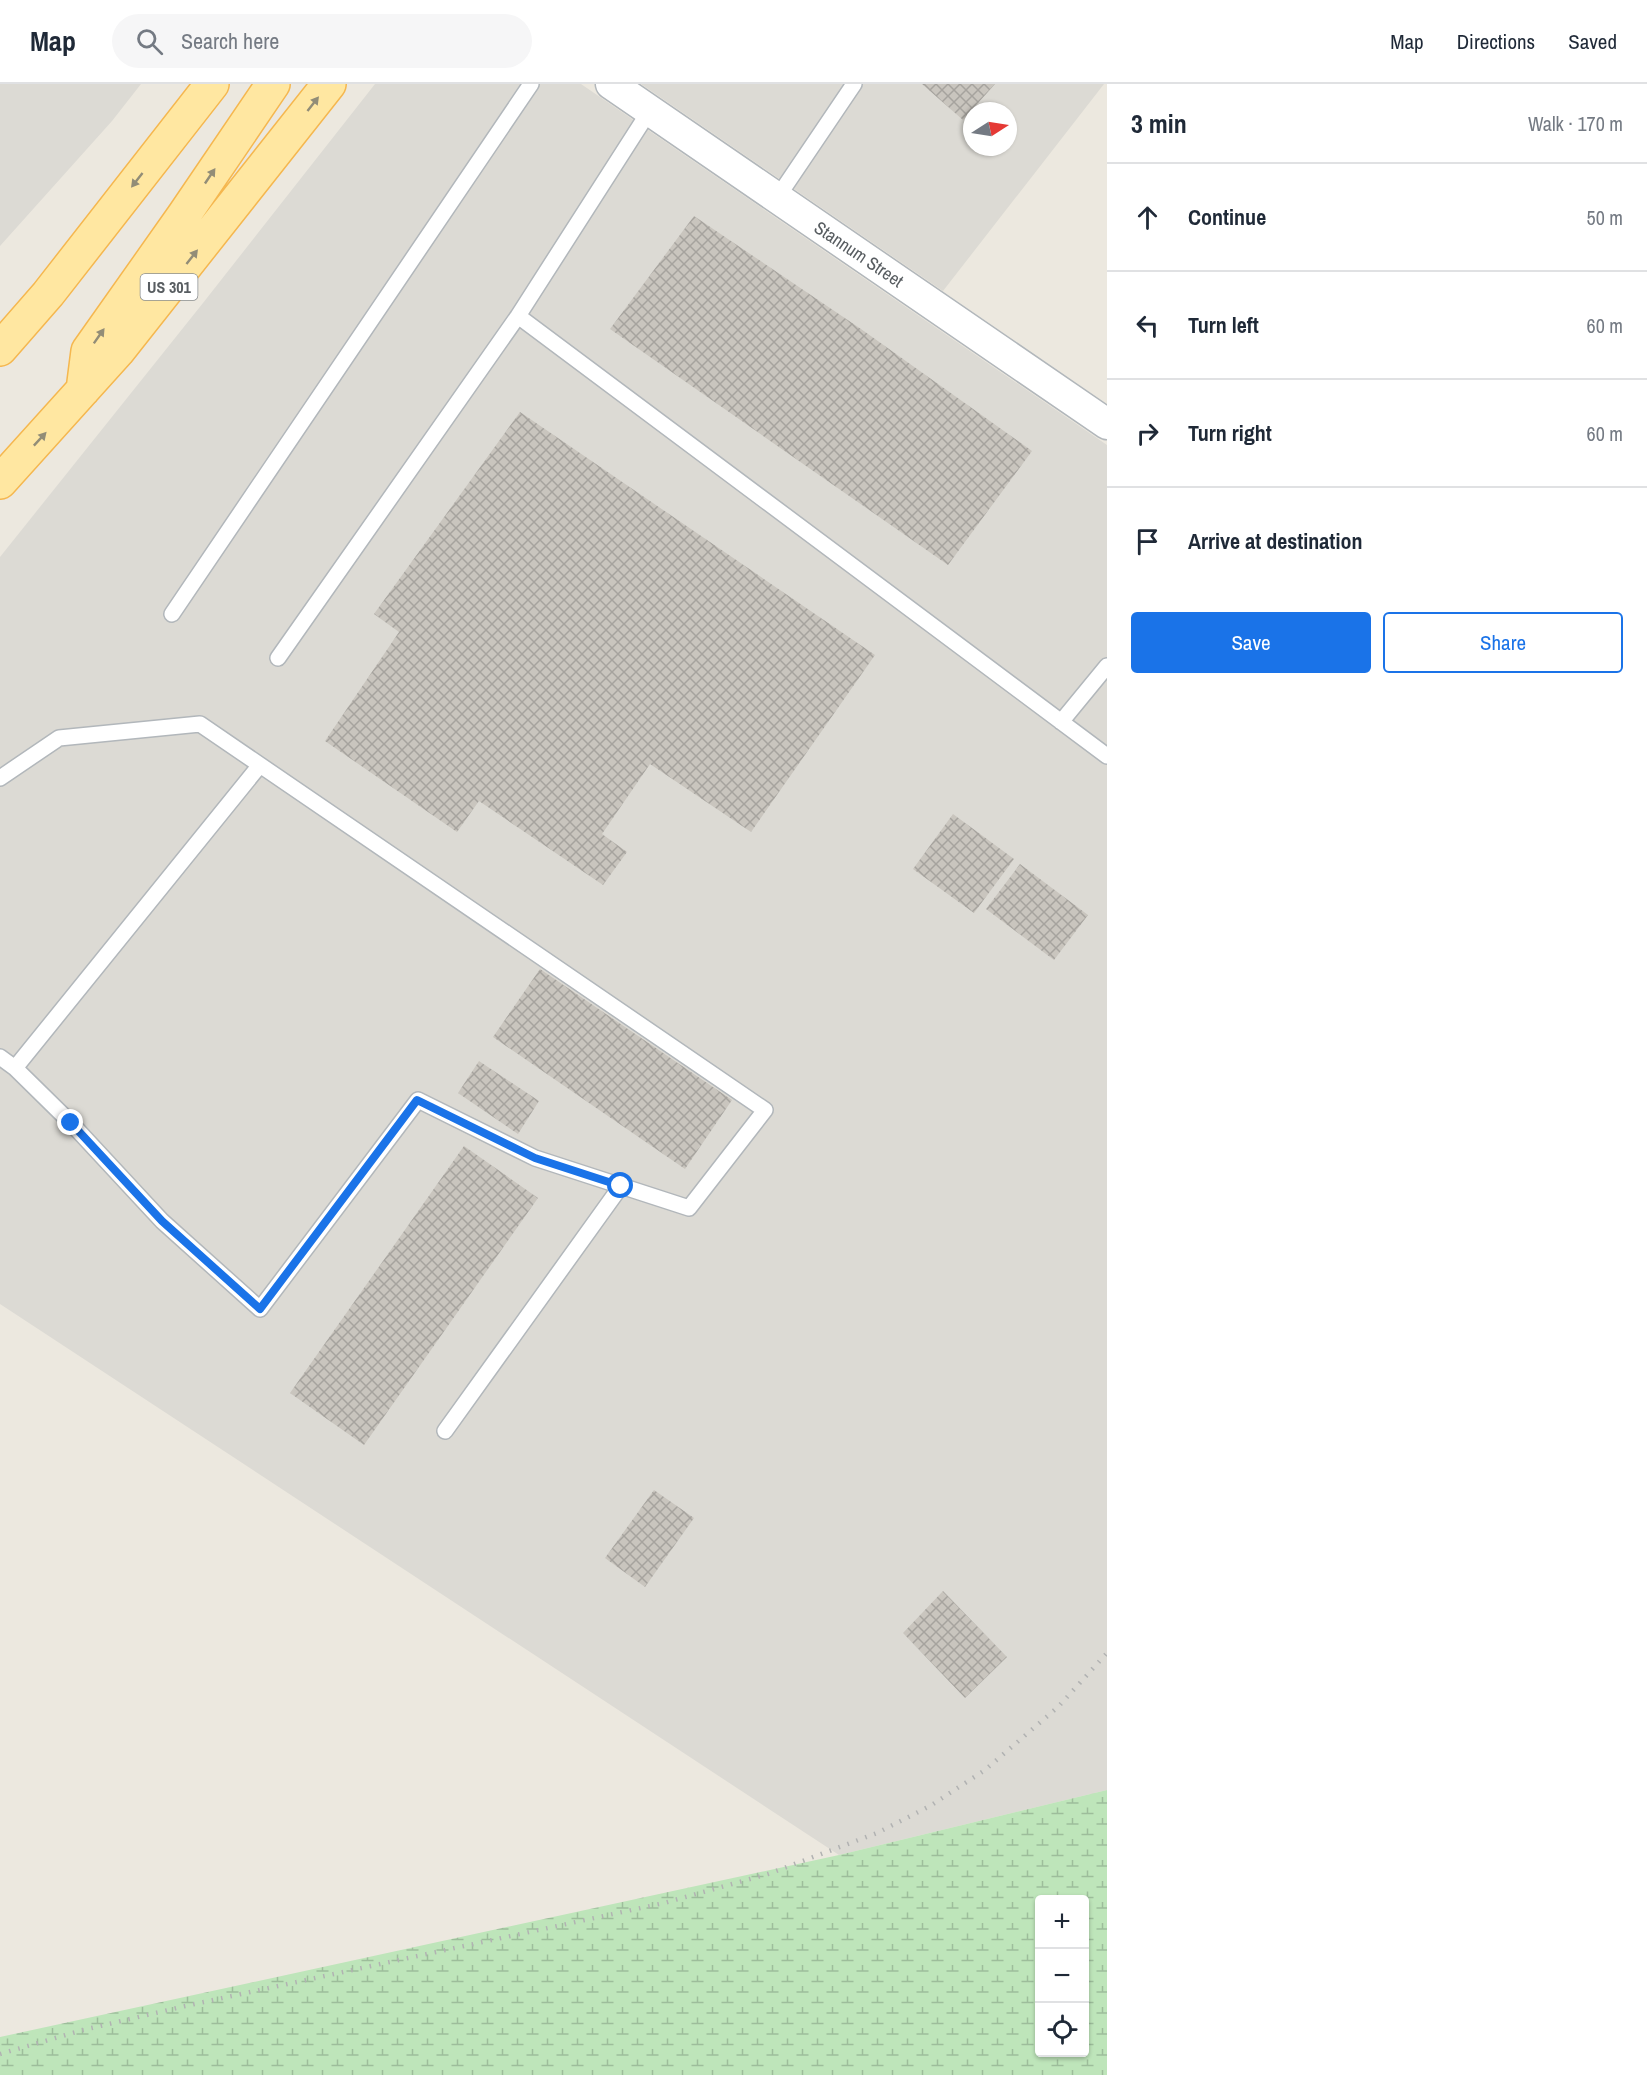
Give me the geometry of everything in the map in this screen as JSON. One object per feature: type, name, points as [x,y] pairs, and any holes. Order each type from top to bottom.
[{"type":"main road","points":[[0,349],[48,294],[212,84]]},
{"type":"main road","points":[[83,390],[88,351],[273,84]]},
{"type":"main road","name":"US 301","points":[[0,482],[118,351],[329,84]]},
{"type":"street","name":"Stannum Street","points":[[611,84],[1107,424]]},
{"type":"lane","points":[[172,614],[531,84]]},
{"type":"lane","points":[[777,198],[854,84]]},
{"type":"lane","points":[[278,658],[518,316],[650,110]]},
{"type":"lane","points":[[518,316],[1107,756]]},
{"type":"lane","points":[[1061,722],[1107,666]]},
{"type":"lane","points":[[0,778],[59,738],[200,724],[765,1110],[689,1208],[535,1158],[417,1100],[260,1309],[162,1221],[71,1123],[15,1068],[0,1057]]},
{"type":"lane","points":[[15,1068],[260,765]]},
{"type":"lane","points":[[445,1431],[621,1186]]},
{"type":"shaded area","points":[[0,84],[141,84],[112,121],[0,246]]},
{"type":"shaded area","points":[[375,84],[581,84],[1107,445],[1107,1790],[839,1855],[0,1304],[0,557]]},
{"type":"shaded area","points":[[641,84],[1104,84],[943,291]]},
{"type":"green space","points":[[1107,1790],[1107,2075],[0,2075],[0,2037],[839,1855]]},
{"type":"building","points":[[922,84],[995,84],[979,102],[963,102],[963,120]]},
{"type":"building","points":[[694,216],[861,329],[1032,451],[948,565],[610,329]]},
{"type":"building","points":[[520,412],[875,655],[751,832],[650,764],[602,834],[627,852],[603,885],[479,801],[457,832],[325,741],[399,632],[374,614]]},
{"type":"building","points":[[953,814],[1014,859],[974,913],[913,869]]},
{"type":"building","points":[[1020,864],[1088,915],[1054,960],[986,909]]},
{"type":"building","points":[[540,969],[732,1100],[685,1169],[493,1037]]},
{"type":"building","points":[[479,1061],[539,1101],[518,1134],[458,1093]]},
{"type":"building","points":[[464,1146],[538,1198],[364,1445],[290,1393]]},
{"type":"building","points":[[654,1490],[694,1518],[645,1587],[605,1558]]},
{"type":"building","points":[[943,1591],[1007,1657],[965,1698],[903,1633]]},
{"type":"railway","points":[[0,2054],[83,2030],[181,2007],[664,1903],[768,1874],[877,1833],[930,1806],[985,1770],[1058,1707],[1107,1653]]},
{"type":"route","points":[[71,1123],[162,1221],[260,1309],[417,1100],[535,1158],[621,1186]]}]
